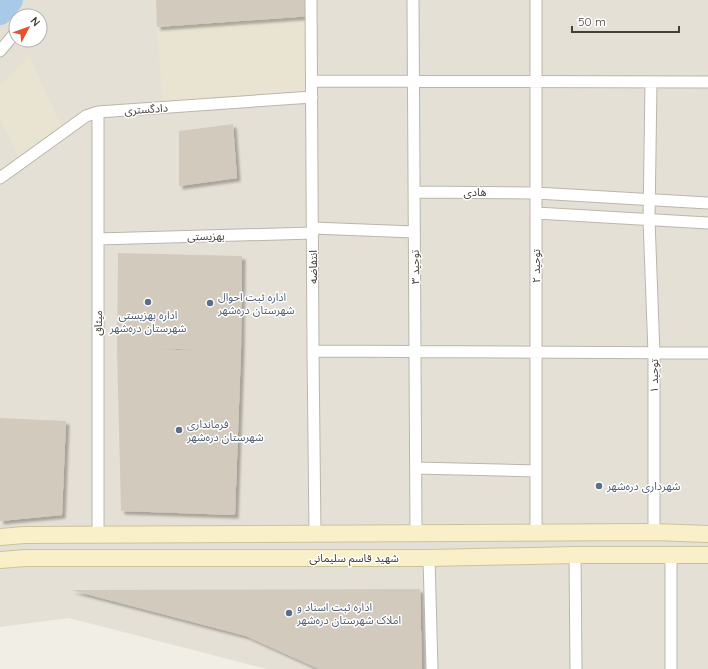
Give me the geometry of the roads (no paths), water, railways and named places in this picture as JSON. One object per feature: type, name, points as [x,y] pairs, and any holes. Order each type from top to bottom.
[{"type":"main road","points":[[0,537],[24,535],[654,532],[708,534]]},
{"type":"main road","name":"شهید قاسم سلیمانی","points":[[0,560],[25,558],[429,558],[708,554]]},
{"type":"street","name":"انتفاضه","points":[[311,0],[315,534]]},
{"type":"street","name":"توحید ۳","points":[[413,0],[416,534]]},
{"type":"street","name":"توحید ۲","points":[[536,0],[536,533]]},
{"type":"street","points":[[0,51],[8,42]]},
{"type":"street","points":[[312,81],[708,82]]},
{"type":"street","points":[[650,220],[651,82]]},
{"type":"street","name":"دادگستری","points":[[0,178],[86,116],[98,112],[312,97]]},
{"type":"street","name":"میثاق","points":[[98,112],[98,535]]},
{"type":"street","name":"هادی","points":[[414,192],[536,193],[708,203]]},
{"type":"street","points":[[536,213],[708,223]]},
{"type":"street","name":"توحید ۱","points":[[650,220],[654,353],[654,532]]},
{"type":"street","name":"بهزیستی","points":[[98,239],[313,230],[414,232]]},
{"type":"street","points":[[313,351],[708,353]]},
{"type":"street","points":[[416,468],[536,471]]},
{"type":"street","points":[[575,555],[576,669]]},
{"type":"street","points":[[671,555],[671,669]]},
{"type":"street","points":[[429,558],[432,669]]},
{"type":"waterway","points":[[0,12],[10,0]]},
{"type":"place","name":"اداره بهزیستی شهرستان دره‌شهر","points":[[148,302]]},
{"type":"place","name":"اداره ثبت احوال شهرستان دره‌شهر","points":[[210,303]]},
{"type":"place","name":"فرمانداری شهرستان دره‌شهر","points":[[179,430]]},
{"type":"place","name":"شهرداری دره‌شهر","points":[[599,486]]},
{"type":"place","name":"اداره ثبت اسناد و املاک شهرستان دره‌شهر","points":[[289,613]]}]
